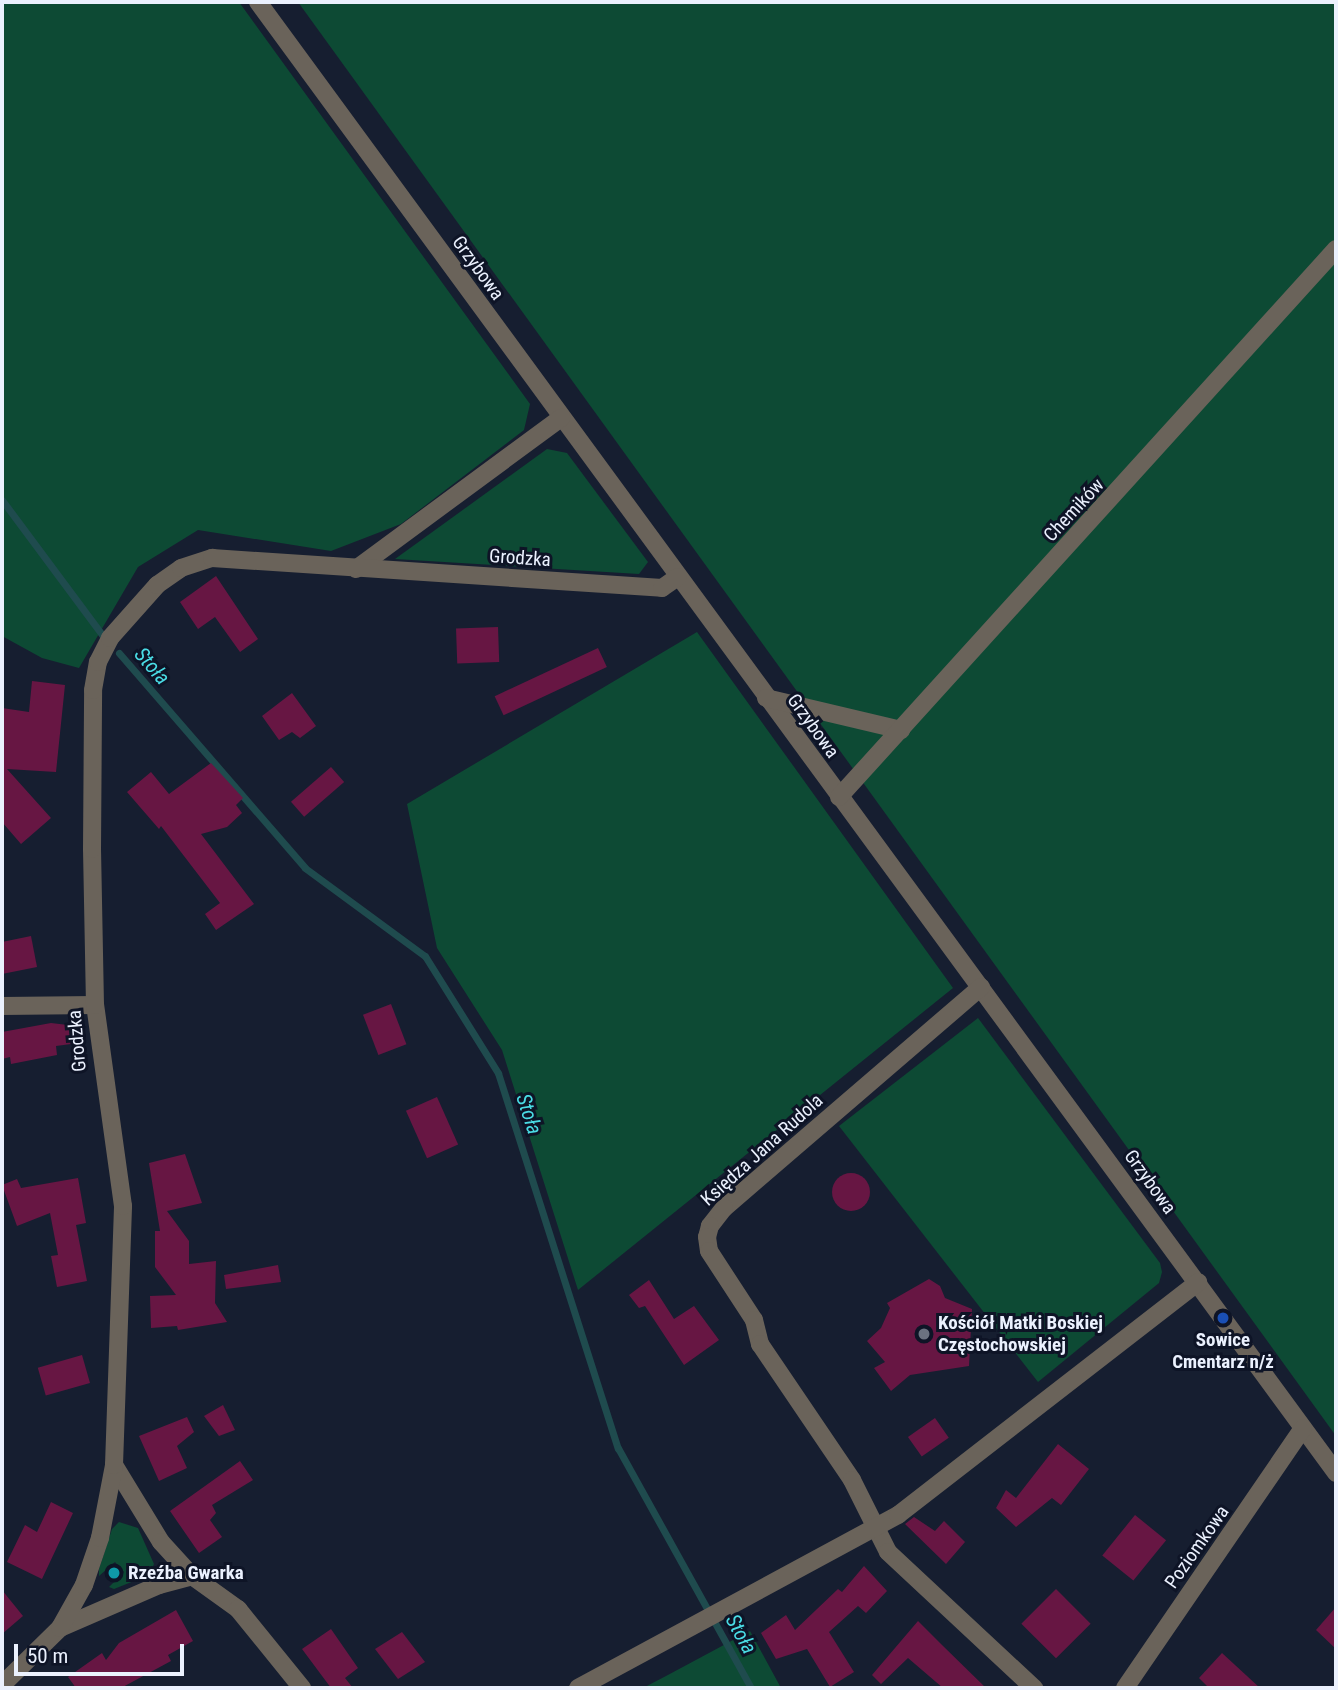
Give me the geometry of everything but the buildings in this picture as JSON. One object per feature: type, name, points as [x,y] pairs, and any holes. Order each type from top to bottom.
[{"type":"street","name":"Grzybowa","points":[[258,2],[1336,1472]]},
{"type":"street","name":"Chemików","points":[[839,797],[1336,249]]},
{"type":"street","points":[[356,569],[561,418]]},
{"type":"street","name":"Grodzka","points":[[2,1685],[60,1628],[84,1585],[96,1549],[114,1465],[123,1206],[95,1005],[93,690],[98,662],[110,638],[157,585],[181,568],[212,558],[662,588],[678,577]]},
{"type":"street","points":[[766,698],[901,730]]},
{"type":"street","name":"Księdza Jana Rudola","points":[[875,1528],[852,1480],[760,1344],[754,1320],[709,1251],[710,1226],[724,1208],[981,987]]},
{"type":"street","points":[[2,1006],[95,1005]]},
{"type":"street","points":[[578,1688],[898,1515],[1198,1282]]},
{"type":"street","name":"Poziomkowa","points":[[1125,1688],[1303,1428]]},
{"type":"street","points":[[114,1465],[161,1542],[191,1576],[238,1609],[302,1688]]},
{"type":"street","points":[[875,1528],[888,1552],[1034,1688]]},
{"type":"street","points":[[60,1628],[159,1585],[191,1576]]},
{"type":"green space","points":[[2,2],[239,2],[530,404],[524,430],[401,524],[331,551],[198,530],[138,567],[79,668],[42,658],[2,636]]},
{"type":"green space","points":[[298,2],[1336,2],[1336,1436]]},
{"type":"green space","points":[[547,449],[567,453],[648,562],[639,574],[395,559]]},
{"type":"green space","points":[[697,632],[953,988],[578,1290],[502,1050],[437,948],[407,804]]},
{"type":"green space","points":[[978,1018],[1160,1263],[1162,1272],[1159,1283],[1038,1382],[839,1126]]},
{"type":"green space","points":[[119,1522],[138,1528],[154,1564],[149,1575],[114,1589],[109,1587],[124,1572],[115,1562],[99,1576],[99,1569],[112,1529]]},
{"type":"green space","points":[[750,1631],[781,1688],[643,1688],[666,1676]]},
{"type":"waterway","name":"Stoła","points":[[2,500],[103,636]]},
{"type":"waterway","name":"Stoła","points":[[119,653],[305,868],[425,956],[498,1073],[618,1448],[751,1688]]},
{"type":"place","name":"Sowice Cmentarz n/ż","points":[[1223,1318]]},
{"type":"place","name":"Kościół Matki Boskiej Częstochowskiej","points":[[924,1334]]},
{"type":"place","name":"Rzeźba Gwarka","points":[[114,1573]]}]
